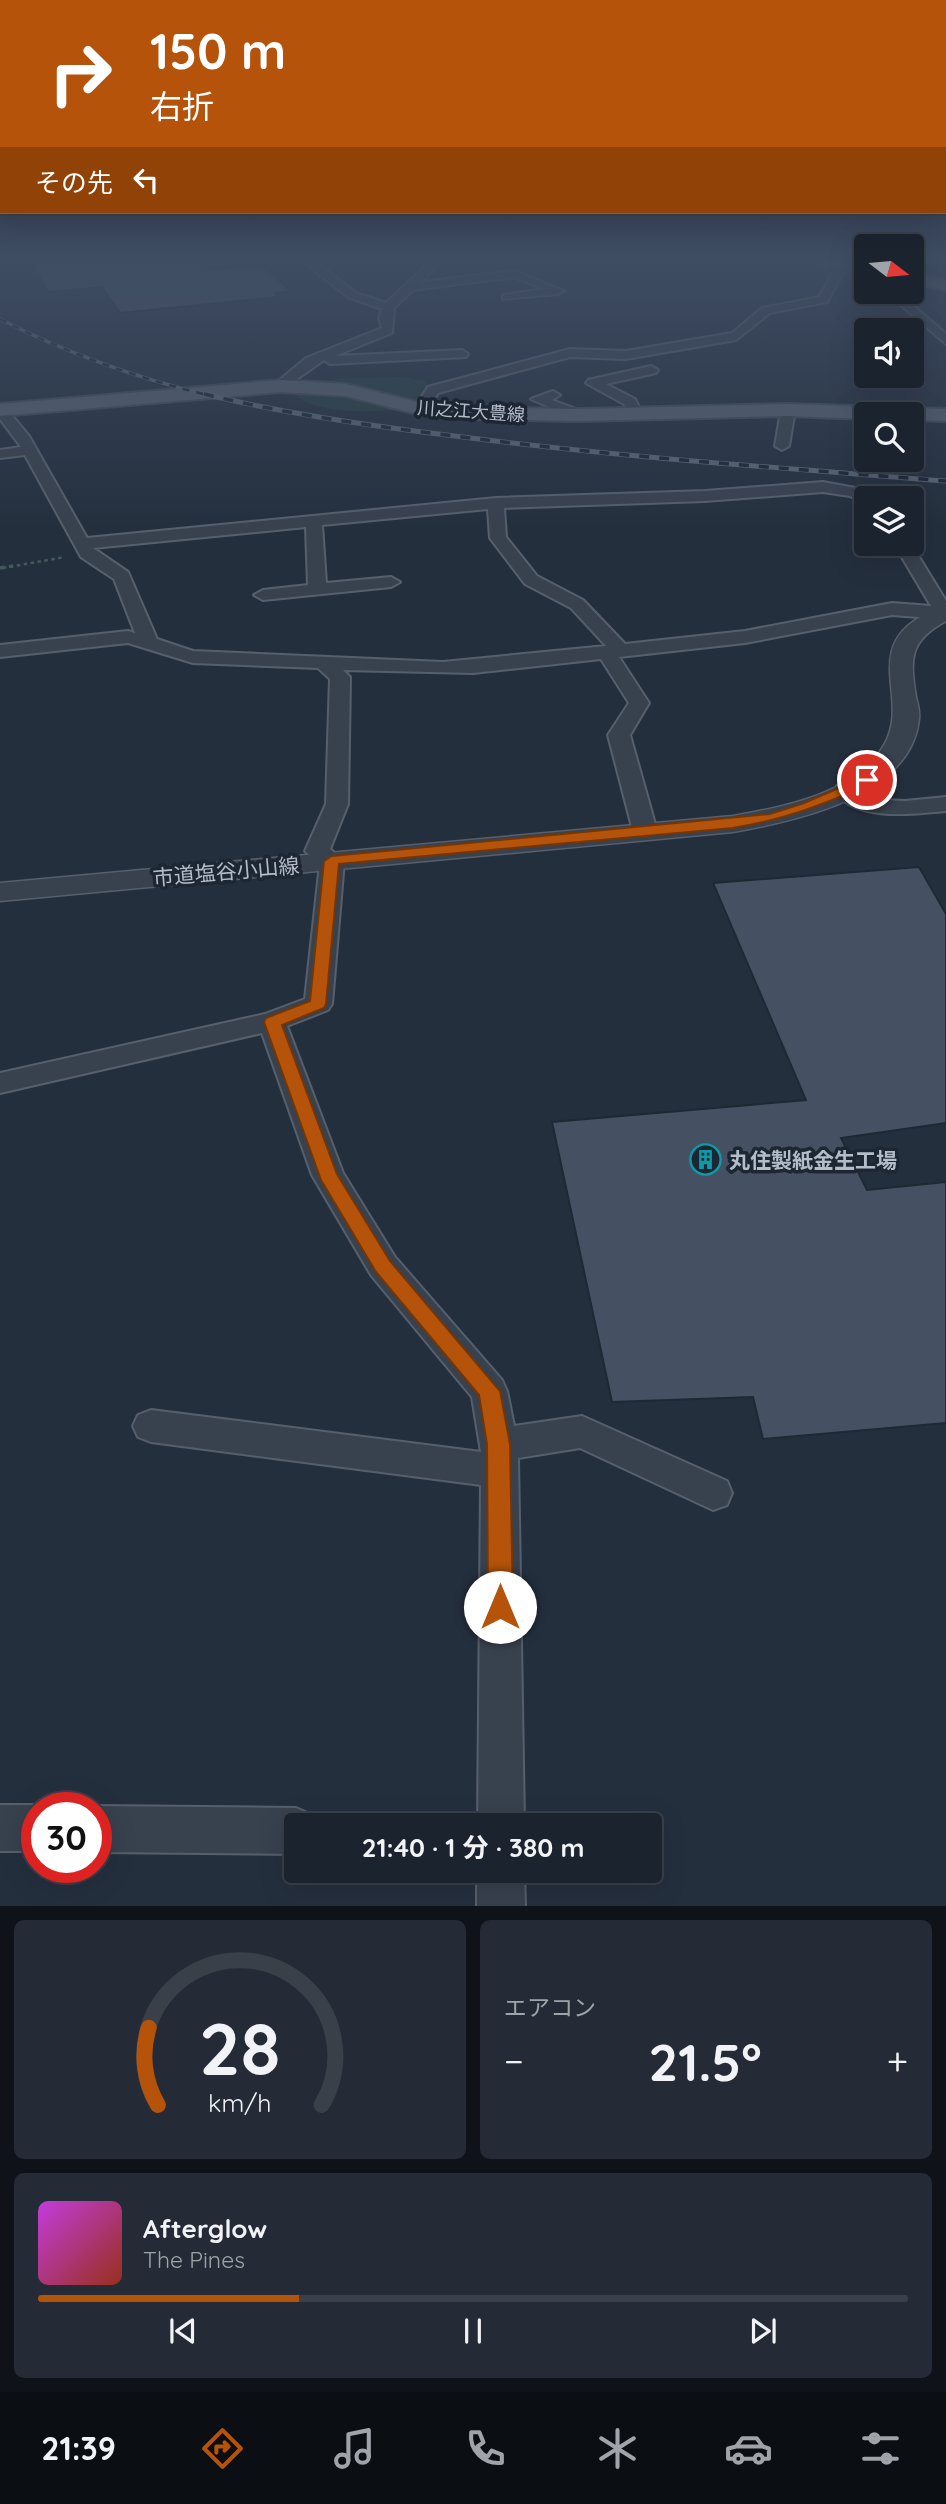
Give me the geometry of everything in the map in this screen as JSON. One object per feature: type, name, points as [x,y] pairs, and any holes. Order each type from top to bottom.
[{"type":"main road","name":"川之江大豊線","points":[[0,410],[281,386],[346,390],[421,409],[472,414],[579,415],[788,410],[854,412]]},
{"type":"main road","name":"川之江大豊線","points":[[924,414],[946,415]]},
{"type":"street","points":[[281,386],[311,360],[337,350]]},
{"type":"street","points":[[421,409],[433,390],[570,353],[626,355],[655,350]]},
{"type":"street","points":[[311,360],[462,354]]},
{"type":"street","points":[[401,357],[468,382]]},
{"type":"street","points":[[635,413],[630,402],[593,383],[651,370]]},
{"type":"street","points":[[553,395],[538,399],[579,415]]},
{"type":"street","points":[[0,410],[22,436],[84,548],[122,576],[148,642]]},
{"type":"street","points":[[782,446],[788,410]]},
{"type":"street","points":[[0,454],[30,450]]},
{"type":"street","points":[[84,548],[496,503],[705,496],[823,487],[854,492]]},
{"type":"street","points":[[496,503],[498,538],[531,580],[577,604],[614,652],[639,703],[619,735],[645,831]]},
{"type":"street","points":[[314,522],[317,590]]},
{"type":"street","points":[[910,556],[945,612]]},
{"type":"street","points":[[263,595],[391,582]]},
{"type":"street","points":[[0,651],[128,637],[148,642],[175,654],[193,657],[443,668],[745,637],[892,609],[945,612]]},
{"type":"street","name":"市道塩谷小山線","points":[[0,892],[771,818],[845,791],[867,780],[888,762],[901,742],[907,718],[899,662],[903,642],[945,612]]},
{"type":"street","points":[[0,1083],[272,1022],[318,1004],[332,861],[317,851],[337,804],[340,677],[322,662]]},
{"type":"street","points":[[845,791],[864,803],[891,810],[946,804]]},
{"type":"street","points":[[272,1022],[328,1175],[383,1266],[489,1391],[499,1457],[502,1813]]},
{"type":"street","points":[[151,1426],[499,1457],[582,1432],[713,1493]]},
{"type":"street","points":[[0,1828],[21,1828]]},
{"type":"street","points":[[112,1829],[284,1830]]},
{"type":"street","points":[[501,1883],[501,1906]]},
{"type":"path","points":[[0,568],[84,548]]},
{"type":"green space","points":[[404,377],[426,381],[428,389],[417,404],[368,390],[314,384],[343,378]]},
{"type":"green space","points":[[293,392],[366,401],[398,409],[358,411],[326,408],[301,399]]},
{"type":"building","name":"丸住製紙金生工場","points":[[919,867],[946,914],[946,1123],[841,1138],[867,1190],[946,1182],[946,1423],[763,1439],[753,1397],[612,1402],[552,1122],[806,1100],[713,883]]},
{"type":"railway","points":[[68,350],[103,364],[211,396]]},
{"type":"railway","points":[[204,394],[329,419],[516,443],[700,462],[946,481]]},
{"type":"place","name":"丸住製紙金生工場","points":[[706,1160]]},
{"type":"route","points":[[500,1607],[499,1444],[489,1391],[383,1266],[328,1175],[272,1022],[318,1004],[332,861],[733,824],[771,818],[808,806],[867,780]]}]
